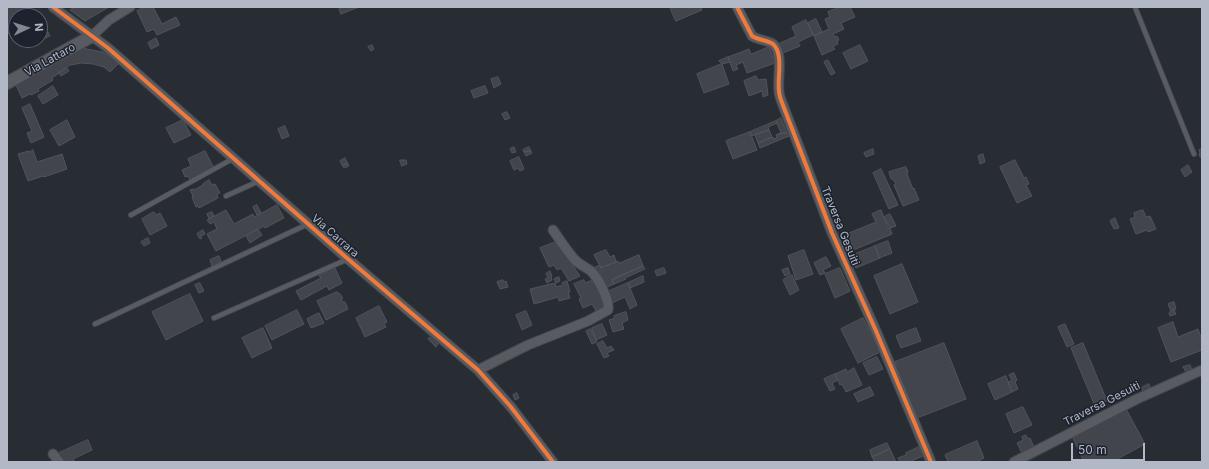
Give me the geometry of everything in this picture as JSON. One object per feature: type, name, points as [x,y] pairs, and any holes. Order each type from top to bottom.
[{"type":"street","name":"Via Carrara","points":[[53,7],[108,48],[348,259],[478,370],[511,407],[553,462]]},
{"type":"street","points":[[92,36],[109,20],[130,7]]},
{"type":"street","name":"Traversa Gesuiti","points":[[737,7],[752,36],[757,39],[770,42],[775,46],[779,59],[778,90],[781,100],[832,233],[876,331],[931,462]]},
{"type":"street","name":"Via Lattaro","points":[[7,83],[92,36]]},
{"type":"street","points":[[478,370],[528,345],[588,321],[608,310],[608,300],[596,276],[577,262],[553,230]]},
{"type":"street","name":"Traversa Gesuiti","points":[[1014,462],[1137,399],[1202,370]]},
{"type":"street","points":[[53,454],[59,462]]},
{"type":"lane","points":[[1135,7],[1194,154]]},
{"type":"lane","points":[[131,215],[234,158]]},
{"type":"lane","points":[[226,196],[259,181]]},
{"type":"lane","points":[[96,324],[308,224]]},
{"type":"lane","points":[[214,318],[348,259]]},
{"type":"building","points":[[7,7],[22,7],[24,8],[8,8],[8,33]]},
{"type":"building","points":[[76,7],[109,7],[85,21],[70,10]]},
{"type":"building","points":[[145,7],[153,7],[162,24],[176,17],[180,25],[157,35],[154,29],[147,32],[137,11]]},
{"type":"building","points":[[339,7],[359,7],[341,14]]},
{"type":"building","points":[[670,7],[701,7],[702,10],[676,21]]},
{"type":"building","points":[[840,7],[850,7],[855,17],[841,23],[844,29],[833,34],[835,37],[837,36],[839,40],[837,41],[838,44],[833,46],[835,49],[822,55],[814,36],[829,29],[825,19],[830,17],[828,12]]},
{"type":"building","points":[[816,19],[822,32],[814,36],[808,23]]},
{"type":"building","points":[[806,20],[813,35],[798,42],[800,46],[783,53],[778,44],[796,36],[792,27]]},
{"type":"building","points":[[156,38],[159,45],[151,49],[148,43]]},
{"type":"building","points":[[372,45],[374,49],[371,51],[368,47]]},
{"type":"building","points":[[860,45],[868,61],[851,69],[843,53]]},
{"type":"building","points":[[76,47],[103,52],[118,64],[110,72],[104,67],[93,64],[82,63],[70,65],[52,78],[53,80],[38,89],[39,91],[22,98],[16,85]]},
{"type":"building","points":[[769,47],[775,63],[747,73],[743,62],[736,65],[738,69],[733,71],[728,57],[749,49],[751,54]]},
{"type":"building","points":[[728,57],[730,62],[722,64],[719,61]]},
{"type":"building","points":[[828,60],[835,73],[831,75],[824,62]]},
{"type":"building","points":[[722,64],[729,84],[704,93],[697,74]]},
{"type":"building","points":[[67,68],[69,71],[61,76],[59,73]]},
{"type":"building","points":[[756,76],[758,80],[766,79],[768,95],[763,97],[762,91],[749,96],[744,81]]},
{"type":"building","points":[[498,77],[501,84],[494,88],[491,79]]},
{"type":"building","points":[[53,86],[58,95],[43,104],[38,96]]},
{"type":"building","points":[[485,86],[488,93],[474,98],[471,91]]},
{"type":"building","points":[[30,104],[44,137],[31,143],[27,133],[32,131],[22,108]]},
{"type":"building","points":[[507,112],[510,118],[505,120],[502,114]]},
{"type":"building","points":[[781,118],[787,133],[778,134],[781,133],[776,121]]},
{"type":"building","points":[[67,120],[75,137],[59,146],[50,130]]},
{"type":"building","points":[[183,120],[191,135],[174,143],[166,128]]},
{"type":"building","points":[[776,121],[777,123],[768,127],[769,130],[751,136],[750,132]]},
{"type":"building","points":[[285,126],[289,136],[282,139],[278,129]]},
{"type":"building","points":[[769,130],[772,137],[758,143],[755,135]]},
{"type":"building","points":[[750,132],[757,150],[733,159],[726,141]]},
{"type":"building","points":[[787,133],[789,136],[760,148],[758,143],[773,137],[773,139],[777,138],[776,135],[778,134]]},
{"type":"building","points":[[514,147],[516,152],[512,153],[510,149]]},
{"type":"building","points":[[529,147],[531,151],[524,152],[523,150]]},
{"type":"building","points":[[873,149],[874,154],[866,157],[864,153]]},
{"type":"building","points":[[1202,149],[1202,157],[1200,157],[1199,150]]},
{"type":"building","points":[[33,150],[37,162],[62,154],[67,169],[28,181],[18,154]]},
{"type":"building","points":[[205,151],[214,168],[190,180],[188,176],[185,177],[182,170],[191,166],[188,159]]},
{"type":"building","points":[[531,151],[532,153],[526,156],[524,152]]},
{"type":"building","points":[[983,154],[985,162],[980,164],[978,156]]},
{"type":"building","points":[[519,157],[524,169],[520,171],[518,168],[514,170],[510,161]]},
{"type":"building","points":[[345,158],[348,164],[342,165],[340,161]]},
{"type":"building","points":[[400,160],[406,160],[407,164],[402,166]]},
{"type":"building","points":[[1015,160],[1024,178],[1026,177],[1029,184],[1026,185],[1032,196],[1017,203],[1000,167]]},
{"type":"building","points":[[348,164],[349,166],[344,168],[342,165]]},
{"type":"building","points":[[1188,165],[1192,172],[1185,177],[1181,170]]},
{"type":"building","points":[[906,167],[908,172],[907,174],[919,200],[903,206],[894,185],[896,184],[893,179],[891,179],[889,172]]},
{"type":"building","points":[[881,169],[898,205],[889,209],[873,173]]},
{"type":"building","points":[[209,180],[212,185],[215,184],[220,193],[217,194],[218,198],[199,208],[198,206],[196,207],[190,190],[194,190]]},
{"type":"building","points":[[257,205],[261,213],[257,215],[253,207]]},
{"type":"building","points":[[277,205],[284,218],[265,228],[264,226],[216,251],[207,234],[217,229],[214,222],[210,224],[207,220],[226,210],[234,224],[253,214],[254,217]]},
{"type":"building","points":[[881,210],[892,234],[851,251],[844,235],[876,222],[872,214]]},
{"type":"building","points":[[1143,210],[1146,217],[1150,216],[1156,229],[1148,232],[1147,230],[1136,234],[1130,219],[1135,217],[1134,213]]},
{"type":"building","points":[[154,212],[156,215],[160,213],[167,226],[150,235],[142,219]]},
{"type":"building","points":[[212,212],[214,216],[209,219],[207,214]]},
{"type":"building","points":[[890,214],[896,226],[890,228],[884,217]]},
{"type":"building","points":[[1115,218],[1119,228],[1114,229],[1110,221]]},
{"type":"building","points":[[258,229],[262,235],[250,243],[246,236]]},
{"type":"building","points":[[203,230],[205,234],[201,236],[202,238],[200,239],[197,234]]},
{"type":"building","points":[[148,238],[150,243],[144,246],[141,242]]},
{"type":"building","points":[[888,241],[892,253],[879,258],[875,246]]},
{"type":"building","points":[[556,242],[557,246],[559,245],[580,276],[569,281],[561,268],[557,270],[554,265],[549,267],[540,248]]},
{"type":"building","points":[[849,245],[851,251],[846,253],[843,247]]},
{"type":"building","points":[[875,246],[880,258],[856,268],[851,256]]},
{"type":"building","points":[[606,250],[610,257],[614,255],[616,262],[601,268],[594,255]]},
{"type":"building","points":[[804,250],[813,274],[796,280],[788,256]]},
{"type":"building","points":[[639,255],[643,266],[612,280],[614,284],[605,288],[595,267],[600,265],[601,268]]},
{"type":"building","points":[[219,256],[221,261],[212,266],[210,260]]},
{"type":"building","points":[[826,257],[831,266],[823,270],[825,273],[820,275],[814,263]]},
{"type":"building","points":[[902,264],[918,302],[890,314],[874,276]]},
{"type":"building","points":[[643,266],[645,269],[614,284],[612,280]]},
{"type":"building","points":[[335,268],[342,283],[329,290],[327,286],[301,300],[296,291],[321,278],[319,276]]},
{"type":"building","points":[[664,268],[666,273],[657,276],[655,271]]},
{"type":"building","points":[[788,268],[790,274],[785,276],[782,270]]},
{"type":"building","points":[[840,268],[850,291],[835,298],[825,274]]},
{"type":"building","points":[[550,271],[552,280],[547,283],[545,279],[548,278],[546,274]]},
{"type":"building","points":[[792,275],[799,290],[790,295],[783,280]]},
{"type":"building","points":[[643,276],[644,282],[630,288],[628,283]]},
{"type":"building","points":[[559,277],[560,281],[556,283],[554,279]]},
{"type":"building","points":[[503,280],[504,282],[506,281],[508,287],[500,289],[497,282]]},
{"type":"building","points":[[584,280],[585,283],[593,280],[605,307],[596,311],[592,304],[583,308],[579,299],[581,298],[574,284]]},
{"type":"building","points":[[567,281],[570,298],[559,301],[558,297],[534,304],[530,289],[555,283],[556,287],[563,285],[562,283]]},
{"type":"building","points":[[200,283],[204,291],[199,293],[195,285]]},
{"type":"building","points":[[628,283],[637,305],[630,309],[625,297],[612,303],[607,292]]},
{"type":"building","points":[[337,292],[343,298],[341,299],[345,302],[348,309],[326,320],[317,301]]},
{"type":"building","points":[[190,294],[203,321],[166,340],[152,312]]},
{"type":"building","points":[[1174,302],[1176,309],[1171,311],[1168,304]]},
{"type":"building","points":[[379,306],[387,322],[384,323],[386,327],[365,337],[356,318]]},
{"type":"building","points":[[297,310],[304,324],[272,340],[265,326]]},
{"type":"building","points":[[1174,310],[1176,314],[1170,316],[1169,313]]},
{"type":"building","points":[[526,311],[532,325],[522,330],[516,315]]},
{"type":"building","points":[[626,312],[628,320],[622,323],[624,329],[613,332],[609,320],[615,318],[614,316]]},
{"type":"building","points":[[319,313],[324,323],[311,328],[307,319]]},
{"type":"building","points":[[863,318],[880,352],[858,363],[841,329]]},
{"type":"building","points":[[1173,322],[1178,337],[1198,329],[1202,340],[1202,350],[1171,362],[1158,328]]},
{"type":"building","points":[[602,324],[607,335],[596,340],[592,328]]},
{"type":"building","points":[[1065,324],[1074,344],[1067,347],[1058,327]]},
{"type":"building","points":[[263,328],[272,348],[252,358],[242,338]]},
{"type":"building","points":[[916,328],[921,341],[901,348],[896,336]]},
{"type":"building","points":[[591,329],[597,342],[592,344],[586,331]]},
{"type":"building","points":[[430,337],[438,344],[436,347],[428,339]]},
{"type":"building","points":[[603,341],[607,348],[611,346],[614,350],[607,353],[609,356],[604,358],[597,344]]},
{"type":"building","points":[[944,343],[966,399],[917,418],[895,362]]},
{"type":"building","points":[[1083,343],[1107,401],[1095,406],[1071,348]]},
{"type":"building","points":[[877,357],[883,369],[869,375],[863,363]]},
{"type":"building","points":[[1190,365],[1193,372],[1187,374],[1183,367]]},
{"type":"building","points":[[854,368],[862,385],[846,392],[842,384],[840,385],[835,374],[846,369],[847,372]]},
{"type":"building","points":[[1014,373],[1017,380],[1015,382],[1018,389],[1012,392],[1008,382],[1012,380],[1009,375]]},
{"type":"building","points":[[835,374],[838,380],[832,383],[835,389],[830,391],[824,379]]},
{"type":"building","points":[[1006,376],[1012,392],[995,400],[988,384]]},
{"type":"building","points":[[1149,384],[1151,390],[1144,393],[1141,388]]},
{"type":"building","points":[[870,387],[874,395],[858,402],[854,394]]},
{"type":"building","points":[[517,393],[519,398],[515,400],[513,395]]},
{"type":"building","points":[[1023,407],[1032,425],[1014,433],[1006,414]]},
{"type":"building","points":[[1126,409],[1145,444],[1112,462],[1084,462],[1073,438]]},
{"type":"building","points":[[1026,435],[1028,439],[1030,438],[1034,447],[1022,453],[1017,443],[1023,440],[1022,437]]},
{"type":"building","points":[[88,440],[92,450],[73,459],[75,462],[63,462],[59,453]]},
{"type":"building","points":[[977,441],[984,458],[976,462],[948,462],[945,455]]},
{"type":"building","points":[[887,443],[890,449],[872,457],[870,450]]},
{"type":"building","points":[[919,447],[923,456],[909,462],[900,462],[898,458]]},
{"type":"building","points":[[890,449],[896,462],[875,462],[872,457]]},
{"type":"cycle path","points":[[53,7],[108,48],[348,259],[478,370],[511,407],[553,462]]},
{"type":"cycle path","points":[[737,7],[752,36],[771,43],[776,48],[779,60],[779,93],[781,100],[832,233],[876,331],[931,462]]}]
